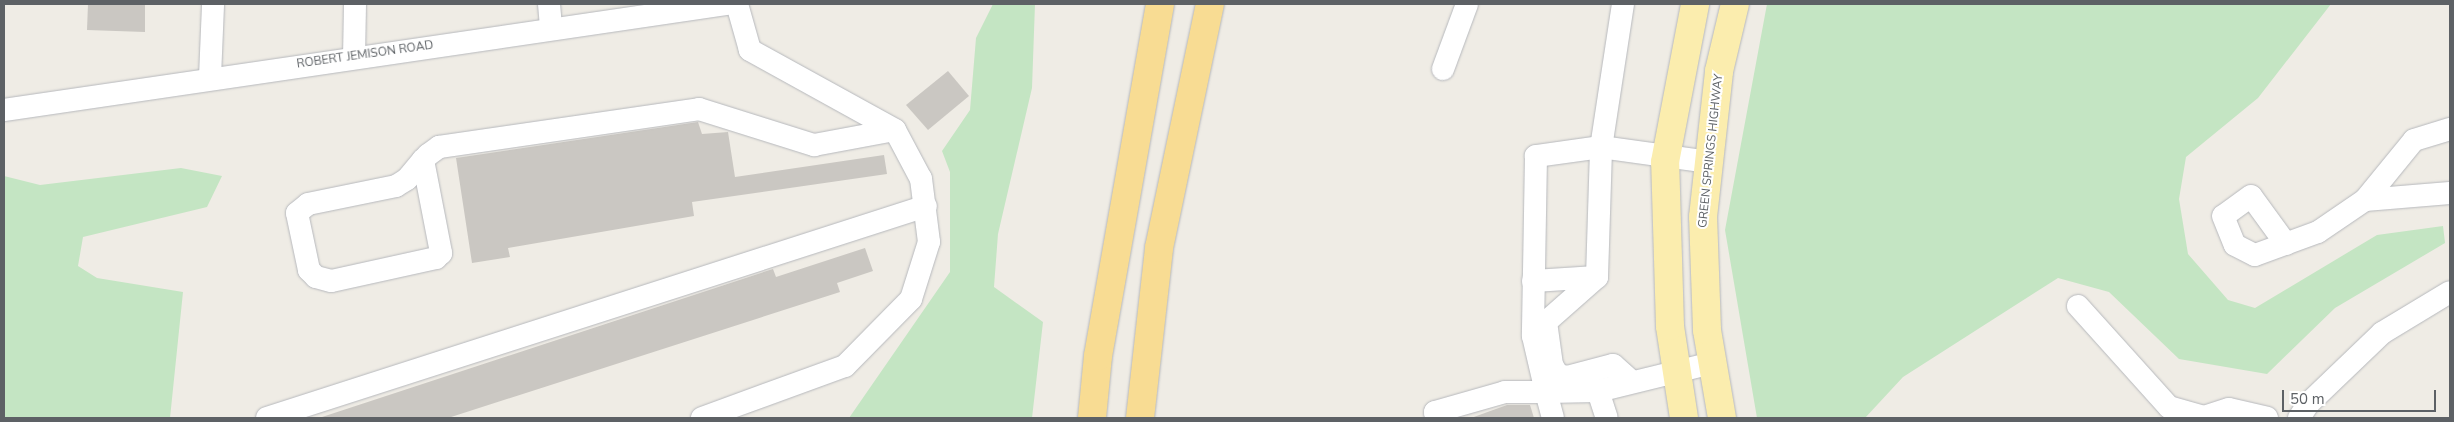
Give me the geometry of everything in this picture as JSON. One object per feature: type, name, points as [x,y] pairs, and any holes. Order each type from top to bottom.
[{"type":"highway","points":[[1092,418],[1098,356],[1160,4]]},
{"type":"highway","points":[[1140,418],[1159,248],[1210,4]]},
{"type":"main road","points":[[1684,418],[1670,326],[1666,156],[1695,4]]},
{"type":"main road","name":"GREEN SPRINGS HIGHWAY","points":[[1722,418],[1712,363],[1703,246],[1708,162],[1718,71],[1735,4]]},
{"type":"street","points":[[210,78],[213,4]]},
{"type":"street","points":[[354,57],[355,4]]},
{"type":"street","points":[[549,4],[551,29]]},
{"type":"street","name":"ROBERT JEMISON ROAD","points":[[4,110],[210,78],[727,4]]},
{"type":"street","points":[[702,418],[845,366],[911,299],[929,242],[921,178],[895,130],[750,50],[737,4]]},
{"type":"street","points":[[1443,69],[1467,4]]},
{"type":"street","points":[[1623,4],[1601,147],[1597,277],[1546,322],[1552,365],[1558,375],[1567,377],[1613,365],[1631,381]]},
{"type":"street","points":[[423,160],[441,253],[436,258],[331,281],[316,277],[309,270],[297,213],[308,204],[396,186],[423,160],[439,147],[683,110],[714,112],[790,141],[814,145],[895,130]]},
{"type":"street","points":[[2286,244],[2318,232],[2365,200],[2414,140],[2450,129]]},
{"type":"street","points":[[1554,418],[1533,336],[1532,281],[1536,156],[1601,147],[1708,162]]},
{"type":"street","points":[[2365,200],[2450,193]]},
{"type":"street","points":[[267,418],[926,206]]},
{"type":"street","points":[[1532,281],[1597,277]]},
{"type":"street","points":[[2299,418],[2308,404],[2382,333],[2450,292]]},
{"type":"street","points":[[2078,306],[2169,407],[2201,417],[2229,409],[2267,418]]},
{"type":"street","points":[[1436,418],[1435,412],[1505,392],[1598,391],[1676,368],[1712,363]]},
{"type":"street","points":[[1598,391],[1607,418]]},
{"type":"green space","points":[[993,4],[1035,4],[1032,88],[998,234],[994,287],[1043,322],[1032,418],[849,418],[950,272],[950,172],[942,151],[970,110],[976,38]]},
{"type":"green space","points":[[1767,4],[2331,4],[2258,98],[2186,157],[2179,199],[2188,254],[2228,300],[2255,308],[2377,235],[2443,226],[2445,243],[2335,308],[2267,374],[2179,359],[2109,292],[2058,278],[1903,377],[1865,418],[1757,418],[1725,230]]},
{"type":"green space","points":[[181,168],[222,176],[207,207],[83,237],[78,266],[97,278],[183,292],[170,418],[4,418],[4,176],[40,185]]},
{"type":"building","points":[[88,4],[145,4],[145,32],[87,30]]},
{"type":"building","points":[[948,71],[969,96],[928,130],[906,105]]},
{"type":"building","points":[[698,122],[702,134],[728,132],[735,177],[884,155],[887,174],[692,202],[694,216],[508,248],[510,257],[472,263],[456,158]]},
{"type":"building","points":[[865,248],[873,271],[837,283],[840,292],[448,418],[319,418],[773,269],[776,277]]},
{"type":"building","points":[[1507,405],[1530,405],[1534,418],[1471,418]]}]
